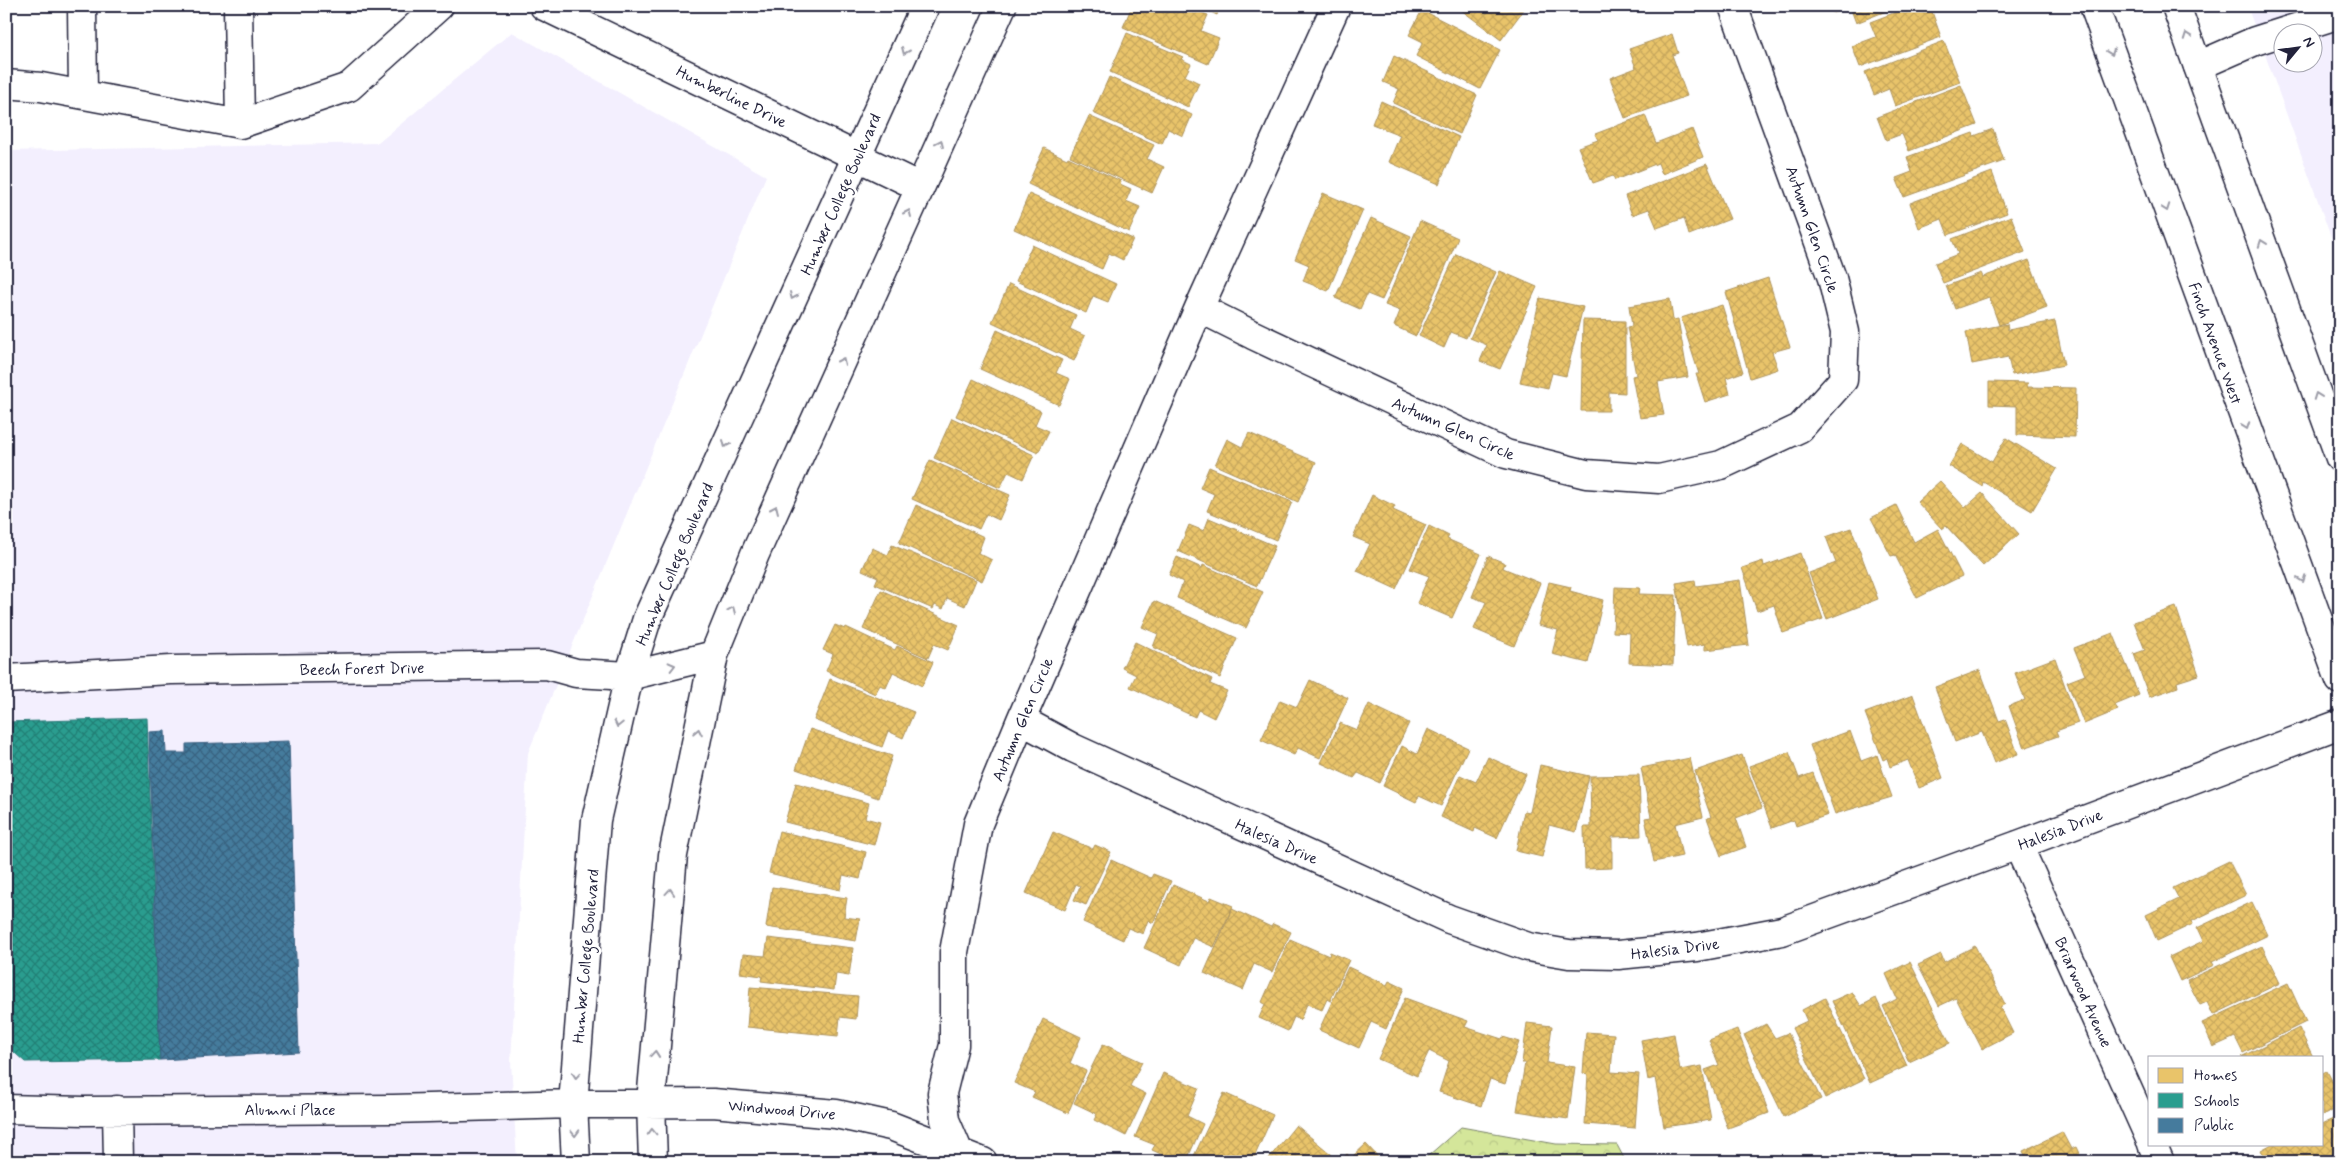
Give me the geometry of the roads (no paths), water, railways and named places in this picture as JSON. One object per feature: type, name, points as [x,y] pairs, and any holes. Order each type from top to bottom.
[{"type":"street","points":[[82,6],[83,94]]},
{"type":"street","points":[[238,6],[240,124]]},
{"type":"street","points":[[6,84],[41,87],[83,94],[240,124],[350,87],[439,6]]},
{"type":"street","name":"Humberline Drive","points":[[544,6],[920,187]]},
{"type":"street","name":"Humber College Boulevard","points":[[576,1162],[573,1104],[596,820],[629,676],[647,619],[925,6]]},
{"type":"street","points":[[653,1162],[651,1102],[674,855],[714,655],[755,554],[1002,6]]},
{"type":"street","name":"Autumn Glen Circle","points":[[969,1158],[945,1120],[942,1093],[954,1045],[954,952],[978,824],[1199,308],[1336,6]]},
{"type":"street","name":"Autumn Glen Circle","points":[[1199,308],[1252,335],[1506,454],[1586,474],[1659,479],[1721,465],[1800,428],[1843,380],[1844,332],[1832,278],[1733,6]]},
{"type":"street","name":"Finch Avenue West","points":[[2094,6],[2340,680]]},
{"type":"street","points":[[2176,6],[2340,458]]},
{"type":"street","points":[[2198,66],[2255,41],[2340,14]]},
{"type":"street","name":"Beech Forest Drive","points":[[6,679],[172,670],[547,665],[576,673],[629,676],[714,655]]},
{"type":"street","name":"Halesia Drive","points":[[1021,720],[1073,748],[1448,919],[1528,947],[1569,954],[1618,955],[1697,947],[1782,931],[2340,724]]},
{"type":"street","name":"Briarwood Avenue","points":[[2018,845],[2148,1135]]},
{"type":"street","name":"Windwood Drive","points":[[573,1104],[714,1103],[836,1114],[891,1126],[969,1158]]},
{"type":"street","name":"Alumni Place","points":[[6,1109],[393,1109],[573,1104]]},
{"type":"street","points":[[117,1110],[118,1162]]},
{"type":"street","points":[[2153,1146],[2160,1162]]}]
